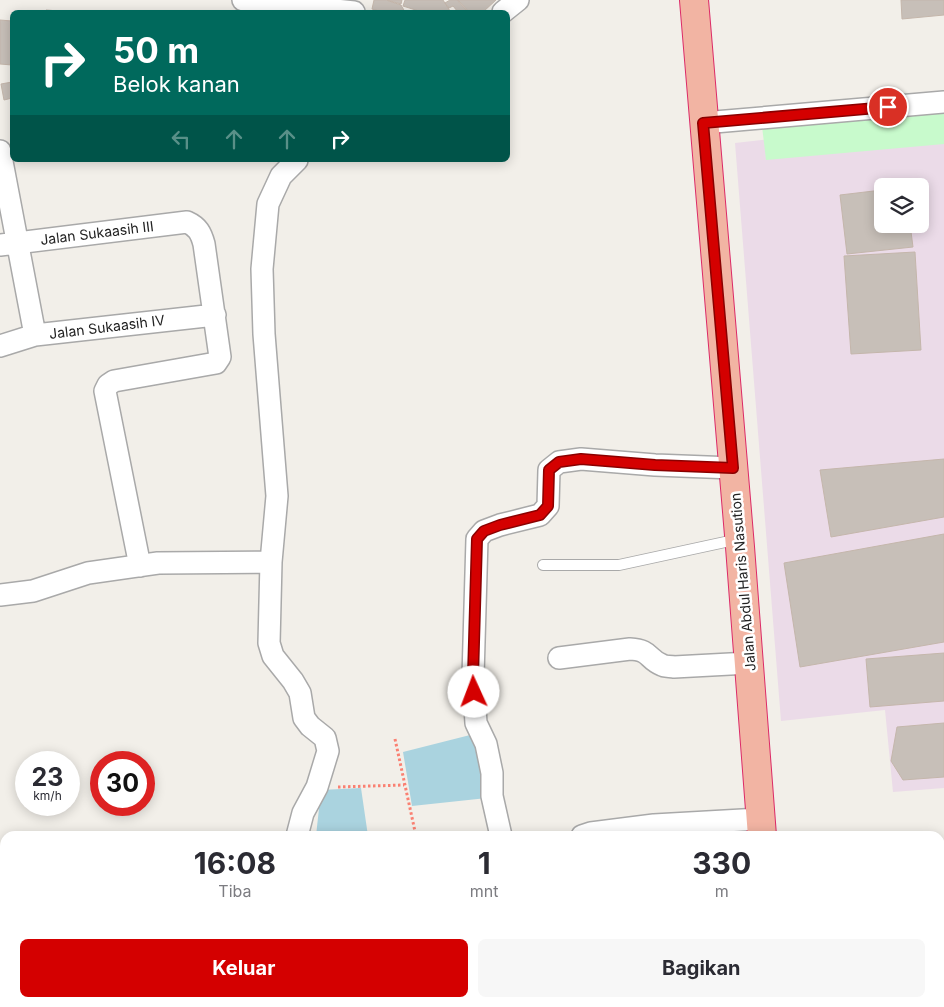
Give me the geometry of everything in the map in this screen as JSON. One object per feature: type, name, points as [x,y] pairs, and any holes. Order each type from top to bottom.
[{"type":"highway","name":"Jalan Abdul Haris Nasution","points":[[694,0],[761,828]]},
{"type":"street","points":[[243,0],[333,10]]},
{"type":"street","points":[[506,10],[518,0]]},
{"type":"street","points":[[703,123],[944,102]]},
{"type":"street","points":[[0,151],[9,244],[35,335]]},
{"type":"street","points":[[295,162],[281,176],[268,204],[262,269],[264,334],[278,496],[271,562],[269,643],[273,656],[294,681],[300,693],[304,718],[324,738],[328,751],[317,788],[303,813],[298,831]]},
{"type":"street","name":"Jalan Sukaasih III","points":[[9,244],[187,222],[198,228],[204,244],[215,315]]},
{"type":"street","points":[[140,566],[105,391],[108,385],[120,380],[216,363],[220,357],[215,315]]},
{"type":"street","name":"Jalan Sukaasih IV","points":[[0,346],[35,335],[215,315]]},
{"type":"street","points":[[500,831],[492,796],[492,773],[486,744],[476,724],[473,676],[477,539],[484,531],[540,515],[548,506],[549,470],[559,462],[581,459],[655,465],[733,468]]},
{"type":"street","points":[[0,595],[33,591],[88,572],[158,564],[271,562]]},
{"type":"street","points":[[559,658],[630,649],[647,653],[663,666],[749,663]]},
{"type":"street","points":[[608,831],[654,825],[761,828]]},
{"type":"lane","points":[[543,565],[619,565],[739,539]]},
{"type":"path","points":[[394,739],[415,831]]},
{"type":"path","points":[[317,788],[404,785]]},
{"type":"shaded area","points":[[944,119],[944,788],[893,792],[885,710],[781,721],[735,143]]},
{"type":"green space","points":[[944,110],[944,144],[766,160],[762,126]]},
{"type":"water","points":[[478,733],[487,798],[412,806],[403,752]]},
{"type":"water","points":[[361,788],[367,831],[317,831],[321,790]]},
{"type":"building","points":[[374,0],[386,0],[401,5],[404,10],[376,10],[372,9]]},
{"type":"building","points":[[387,0],[402,0],[401,4]]},
{"type":"building","points":[[405,0],[443,0],[449,10],[416,10],[403,6]]},
{"type":"building","points":[[450,0],[457,0],[466,10],[456,10],[453,6],[449,8],[445,3]]},
{"type":"building","points":[[458,0],[496,0],[485,10],[467,10]]},
{"type":"building","points":[[901,0],[944,0],[944,15],[902,19]]},
{"type":"building","points":[[0,20],[10,21],[10,65],[0,64]]},
{"type":"building","points":[[10,82],[10,98],[4,100],[1,84]]},
{"type":"building","points":[[874,191],[874,233],[911,233],[913,247],[847,254],[840,195]]},
{"type":"building","points":[[915,252],[921,350],[851,354],[844,256]]},
{"type":"building","points":[[944,459],[944,517],[831,537],[820,470]]},
{"type":"building","points":[[944,534],[944,642],[800,667],[784,563]]},
{"type":"building","points":[[944,653],[944,701],[870,707],[866,659]]},
{"type":"building","points":[[944,723],[944,777],[903,780],[891,761],[897,727]]},
{"type":"route","points":[[474,692],[477,539],[484,531],[540,515],[548,506],[549,470],[559,462],[581,459],[655,465],[733,468],[703,123],[888,107]]}]
